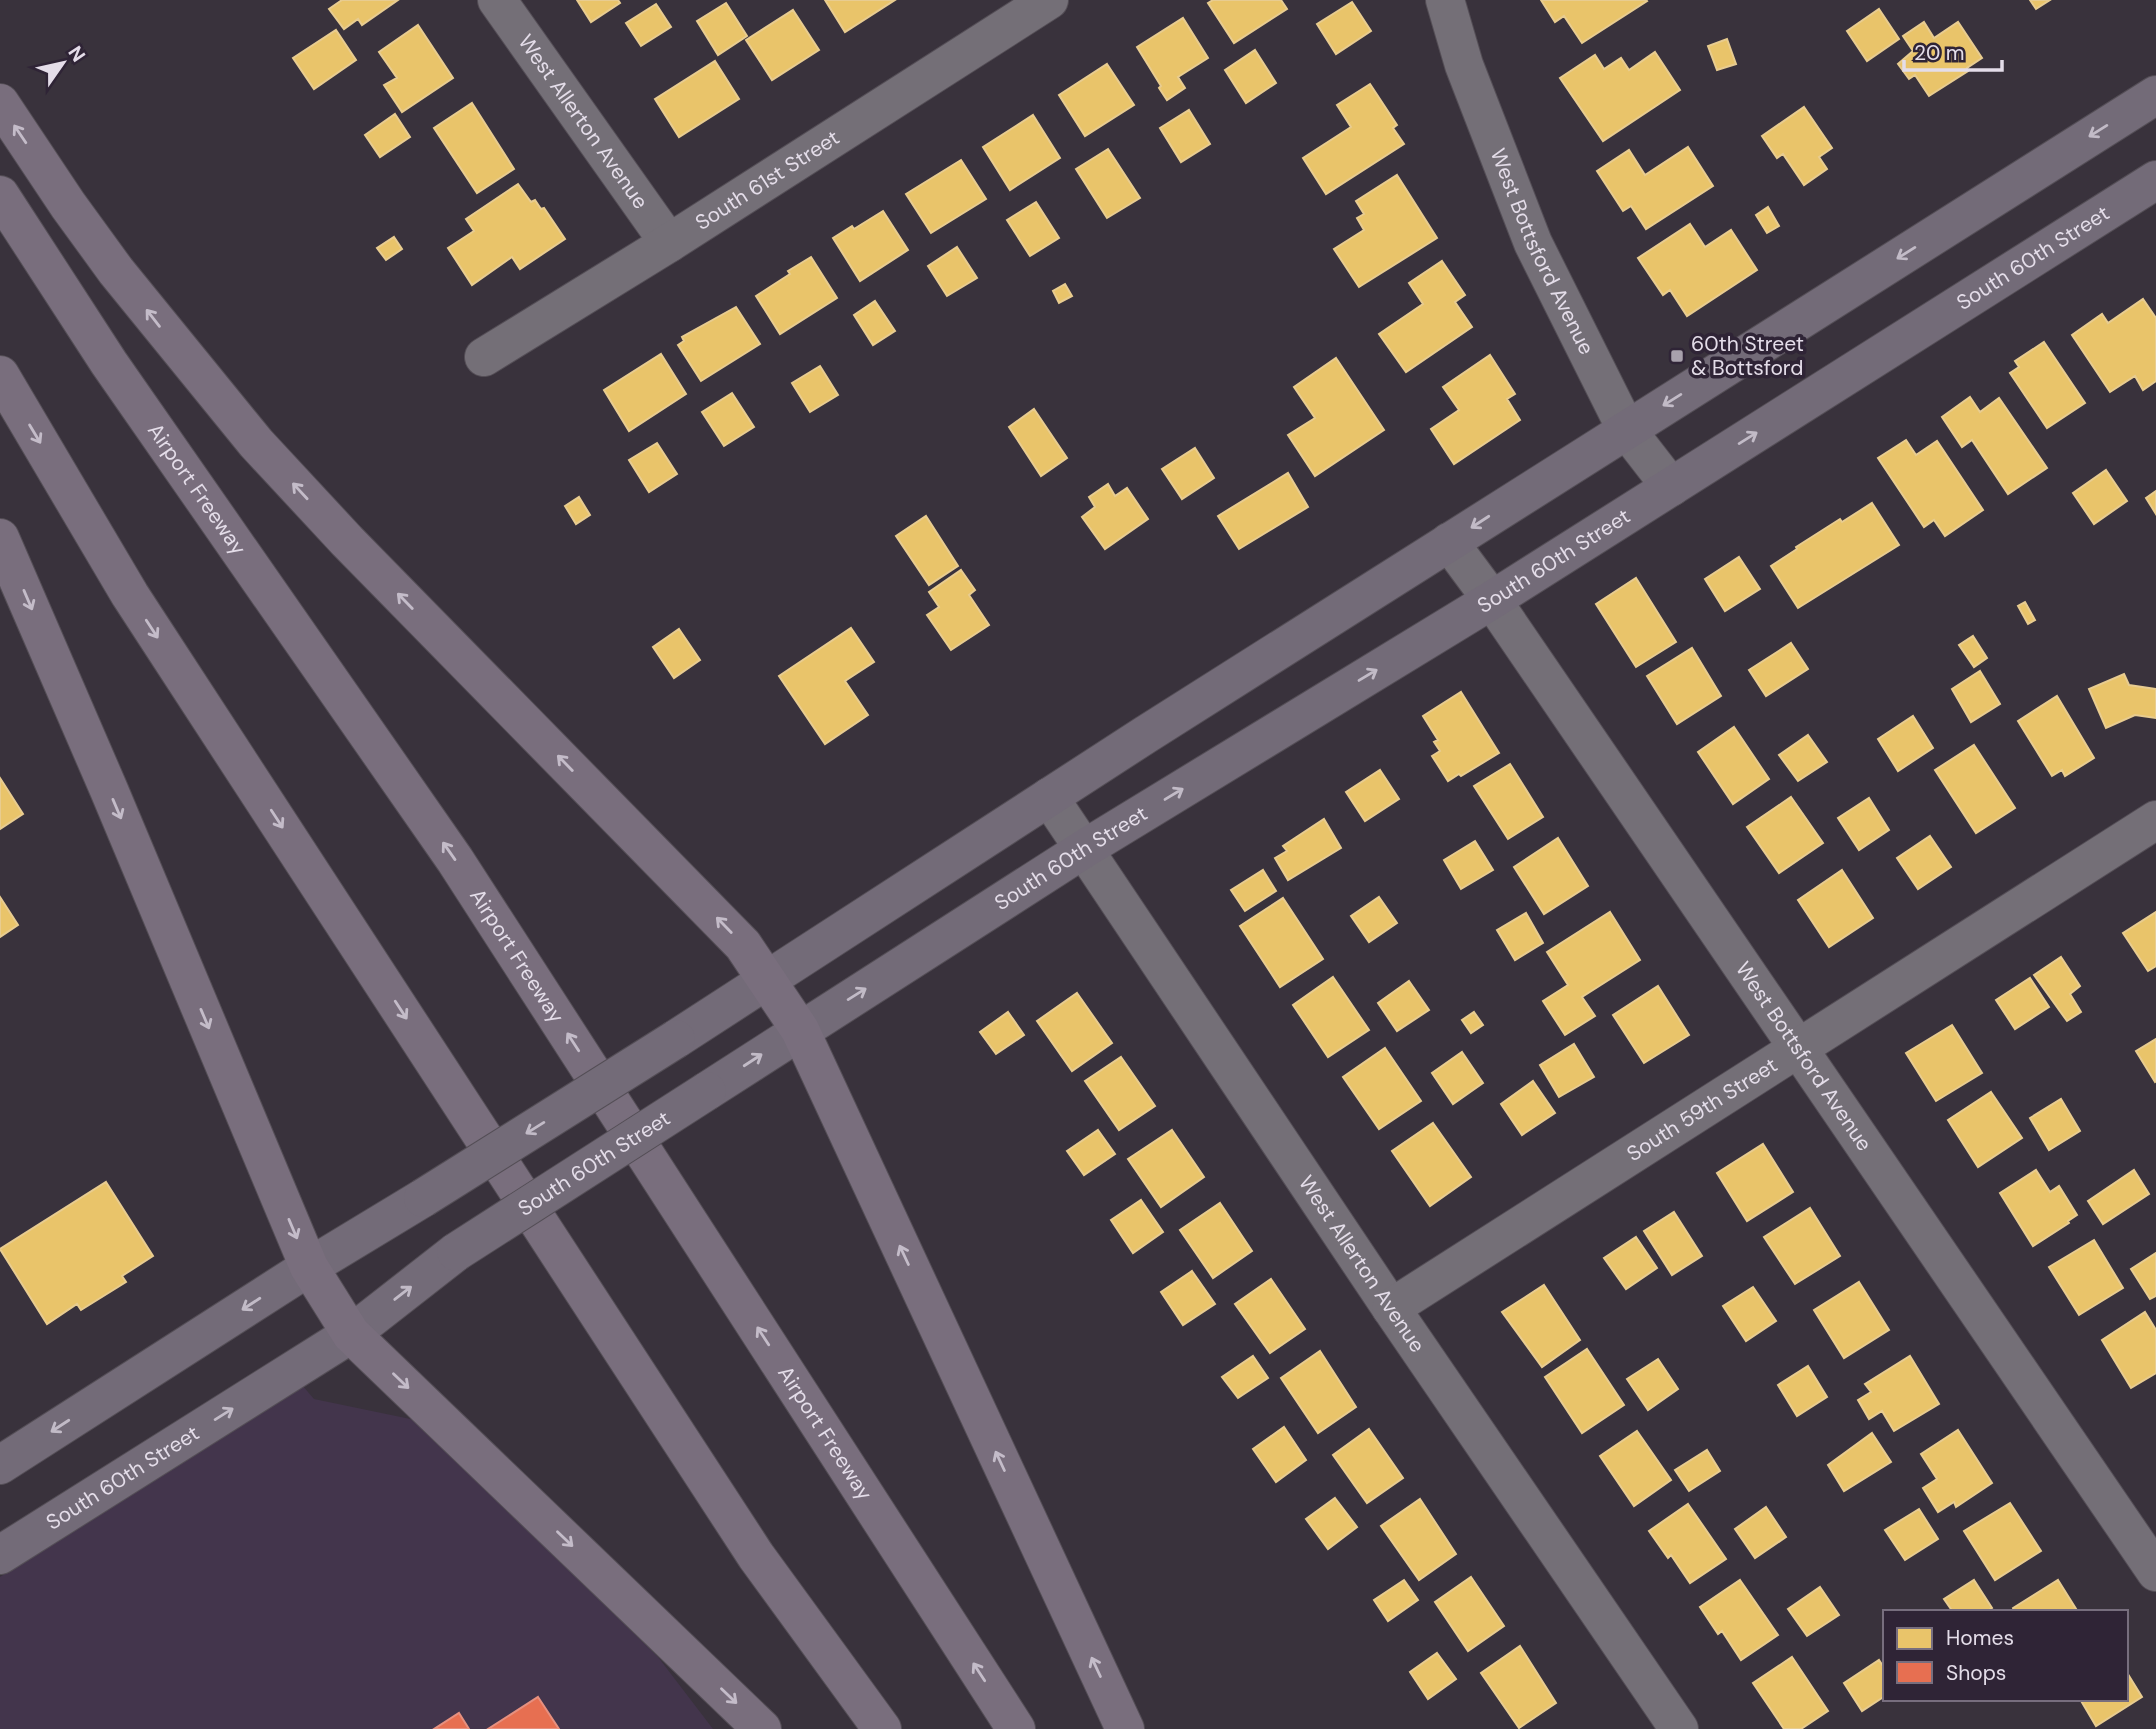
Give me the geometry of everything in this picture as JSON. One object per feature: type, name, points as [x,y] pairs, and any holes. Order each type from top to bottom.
[{"type":"highway","points":[[0,103],[116,271],[256,443],[347,541],[743,945],[800,1030],[1125,1729]]},
{"type":"highway","name":"Airport Freeway","points":[[0,195],[109,363],[455,860],[1016,1729]]},
{"type":"highway","points":[[0,375],[137,607],[756,1556],[881,1729]]},
{"type":"highway","points":[[0,538],[309,1267],[351,1334],[762,1729]]},
{"type":"main road","points":[[0,1465],[309,1267],[676,1039],[1448,542],[2156,95]]},
{"type":"main road","name":"South 60th Street","points":[[0,1555],[351,1334],[456,1252],[800,1030],[1084,849],[1492,600],[2156,180]]},
{"type":"street","name":"West Allerton Avenue","points":[[497,0],[669,243]]},
{"type":"street","name":"South 61st Street","points":[[484,357],[669,243],[1049,0]]},
{"type":"street","name":"West Bottsford Avenue","points":[[1445,0],[1464,65],[1533,243],[1626,429],[1671,487]]},
{"type":"street","name":"West Bottsford Avenue","points":[[1448,542],[1492,600],[2156,1572]]},
{"type":"street","name":"West Allerton Avenue","points":[[1049,797],[1391,1308],[1679,1729]]},
{"type":"street","name":"South 59th Street","points":[[1391,1308],[2156,820]]},
{"type":"shaded area","points":[[302,1385],[314,1399],[420,1421],[658,1657],[713,1729],[0,1729],[0,1577]]},
{"type":"building: Homes","points":[[342,0],[398,0],[362,25],[358,19],[344,29],[329,9]]},
{"type":"building: Homes","points":[[577,0],[618,0],[620,3],[591,22]]},
{"type":"building: Homes","points":[[825,0],[895,0],[845,32]]},
{"type":"building: Homes","points":[[1213,0],[1281,0],[1287,9],[1234,43],[1208,3]]},
{"type":"building: Homes","points":[[1541,0],[1647,1],[1582,43],[1564,16],[1555,22]]},
{"type":"building: Homes","points":[[2030,0],[2050,0],[2036,9]]},
{"type":"building: Homes","points":[[1352,2],[1371,31],[1336,54],[1317,24]]},
{"type":"building: Homes","points":[[726,3],[747,36],[718,55],[697,21]]},
{"type":"building: Homes","points":[[656,4],[671,27],[641,46],[626,23]]},
{"type":"building: Homes","points":[[1879,9],[1899,39],[1867,61],[1847,31]]},
{"type":"building: Homes","points":[[793,10],[819,50],[772,80],[746,40]]},
{"type":"building: Homes","points":[[1183,18],[1208,58],[1178,77],[1185,88],[1167,100],[1137,47]]},
{"type":"building: Homes","points":[[1924,22],[1934,38],[1958,22],[1982,58],[1967,68],[1968,71],[1929,96],[1915,75],[1909,79],[1898,64],[1913,51],[1903,36]]},
{"type":"building: Homes","points":[[418,25],[453,78],[402,112],[384,85],[397,78],[379,52]]},
{"type":"building: Homes","points":[[336,30],[356,60],[314,89],[293,58]]},
{"type":"building: Homes","points":[[1727,39],[1736,64],[1717,70],[1708,46]]},
{"type":"building: Homes","points":[[1255,50],[1276,83],[1246,103],[1225,70]]},
{"type":"building: Homes","points":[[1655,52],[1680,90],[1603,141],[1560,78],[1595,55],[1604,69],[1621,58],[1629,70]]},
{"type":"building: Homes","points":[[715,61],[739,99],[679,137],[655,99]]},
{"type":"building: Homes","points":[[1107,64],[1134,105],[1085,136],[1059,95]]},
{"type":"building: Homes","points":[[1370,84],[1397,125],[1393,128],[1404,144],[1326,194],[1303,158],[1351,127],[1337,105]]},
{"type":"building: Homes","points":[[472,103],[514,169],[477,193],[434,128]]},
{"type":"building: Homes","points":[[1804,107],[1832,148],[1819,157],[1827,169],[1804,185],[1783,154],[1777,158],[1762,136]]},
{"type":"building: Homes","points":[[1189,110],[1210,144],[1181,162],[1160,128]]},
{"type":"building: Homes","points":[[395,114],[410,137],[380,157],[365,135]]},
{"type":"building: Homes","points":[[1033,115],[1060,158],[1010,190],[983,147]]},
{"type":"building: Homes","points":[[1688,147],[1713,186],[1646,229],[1631,206],[1623,211],[1597,171],[1629,150],[1645,175]]},
{"type":"building: Homes","points":[[1108,149],[1140,198],[1107,218],[1076,169]]},
{"type":"building: Homes","points":[[961,160],[986,199],[931,233],[906,194]]},
{"type":"building: Homes","points":[[1397,175],[1437,238],[1359,287],[1334,249],[1364,230],[1357,218],[1364,214],[1356,201]]},
{"type":"building: Homes","points":[[518,184],[531,202],[535,200],[541,209],[544,208],[565,239],[520,269],[512,257],[472,285],[448,248],[474,231],[466,219]]},
{"type":"building: Homes","points":[[1036,202],[1059,238],[1030,256],[1007,220]]},
{"type":"building: Homes","points":[[1768,207],[1779,226],[1767,233],[1756,215]]},
{"type":"building: Homes","points":[[883,211],[908,250],[860,281],[833,238]]},
{"type":"building: Homes","points":[[1690,224],[1705,247],[1731,230],[1757,270],[1687,316],[1670,290],[1663,295],[1638,258]]},
{"type":"building: Homes","points":[[394,237],[402,249],[386,260],[377,248]]},
{"type":"building: Homes","points":[[957,247],[977,278],[947,296],[928,266]]},
{"type":"building: Homes","points":[[811,257],[837,298],[780,334],[756,296]]},
{"type":"building: Homes","points":[[1442,261],[1465,295],[1455,302],[1472,327],[1406,372],[1379,334],[1423,304],[1409,283]]},
{"type":"building: Homes","points":[[1065,284],[1072,296],[1059,303],[1053,291]]},
{"type":"building: Homes","points":[[2143,299],[2156,318],[2156,381],[2143,390],[2135,376],[2110,392],[2072,335],[2102,314],[2108,323]]},
{"type":"building: Homes","points":[[875,301],[895,331],[873,345],[854,315]]},
{"type":"building: Homes","points":[[736,307],[760,344],[701,381],[678,345],[684,341],[682,337]]},
{"type":"building: Homes","points":[[2044,342],[2085,403],[2047,428],[2010,373],[2019,367],[2015,361]]},
{"type":"building: Homes","points":[[661,354],[686,394],[629,431],[604,390]]},
{"type":"building: Homes","points":[[1490,355],[1515,394],[1507,399],[1520,420],[1454,464],[1431,429],[1459,410],[1443,387]]},
{"type":"building: Homes","points":[[1336,358],[1384,430],[1315,476],[1288,435],[1315,418],[1294,387]]},
{"type":"building: Homes","points":[[820,366],[838,395],[810,412],[792,383]]},
{"type":"building: Homes","points":[[732,393],[754,427],[724,446],[702,412]]},
{"type":"building: Homes","points":[[1970,397],[1980,412],[1999,398],[2047,468],[2008,494],[1972,440],[1962,447],[1942,417]]},
{"type":"building: Homes","points":[[1034,409],[1067,458],[1041,476],[1009,427]]},
{"type":"building: Homes","points":[[1906,440],[1916,455],[1937,441],[1983,510],[1945,536],[1934,520],[1924,527],[1878,458]]},
{"type":"building: Homes","points":[[657,443],[677,474],[649,492],[629,460]]},
{"type":"building: Homes","points":[[1195,448],[1214,478],[1182,499],[1162,469]]},
{"type":"building: Homes","points":[[2106,470],[2127,501],[2094,524],[2073,493]]},
{"type":"building: Homes","points":[[1288,473],[1308,507],[1239,549],[1218,516]]},
{"type":"building: Homes","points":[[1108,484],[1115,496],[1127,488],[1148,519],[1105,549],[1082,517],[1095,507],[1089,497]]},
{"type":"building: Homes","points":[[2156,491],[2156,514],[2146,498]]},
{"type":"building: Homes","points":[[579,497],[590,515],[576,524],[565,506]]},
{"type":"building: Homes","points":[[1872,503],[1899,545],[1798,608],[1771,566],[1840,519],[1842,522]]},
{"type":"building: Homes","points":[[926,516],[958,566],[929,585],[896,536]]},
{"type":"building: Homes","points":[[1739,557],[1760,589],[1725,611],[1705,579]]},
{"type":"building: Homes","points":[[961,570],[975,590],[969,595],[989,625],[951,650],[927,615],[939,607],[929,592]]},
{"type":"building: Homes","points":[[1636,578],[1676,642],[1636,667],[1596,604]]},
{"type":"building: Homes","points":[[2025,602],[2035,620],[2028,624],[2018,606]]},
{"type":"building: Homes","points":[[851,628],[874,662],[845,681],[868,715],[825,744],[779,676]]},
{"type":"building: Homes","points":[[679,629],[700,660],[674,678],[653,647]]},
{"type":"building: Homes","points":[[1973,636],[1987,658],[1974,667],[1959,645]]},
{"type":"building: Homes","points":[[1791,643],[1808,669],[1766,696],[1749,670]]},
{"type":"building: Homes","points":[[1692,648],[1721,696],[1677,724],[1647,676]]},
{"type":"building: Homes","points":[[1980,671],[2000,704],[1971,722],[1952,689]]},
{"type":"building: Homes","points":[[2124,674],[2129,685],[2156,689],[2156,718],[2135,715],[2106,728],[2089,689]]},
{"type":"building: Homes","points":[[1461,692],[1499,753],[1448,781],[1432,756],[1440,751],[1434,742],[1438,740],[1423,716]]},
{"type":"building: Homes","points":[[2057,696],[2094,758],[2065,776],[2062,770],[2052,776],[2018,721]]},
{"type":"building: Homes","points":[[1913,716],[1933,748],[1898,771],[1878,739]]},
{"type":"building: Homes","points":[[1734,727],[1769,779],[1733,804],[1698,752]]},
{"type":"building: Homes","points":[[1808,735],[1827,762],[1798,781],[1779,755]]},
{"type":"building: Homes","points":[[1974,745],[2015,808],[1976,833],[1935,770]]},
{"type":"building: Homes","points":[[1510,764],[1543,817],[1508,839],[1474,786]]},
{"type":"building: Homes","points":[[1380,770],[1399,799],[1365,821],[1346,792]]},
{"type":"building: Homes","points":[[0,778],[23,814],[0,829]]},
{"type":"building: Homes","points":[[1791,797],[1823,843],[1779,873],[1747,827]]},
{"type":"building: Homes","points":[[1869,798],[1889,830],[1859,850],[1838,818]]},
{"type":"building: Homes","points":[[1324,819],[1341,848],[1288,880],[1275,858],[1287,851],[1283,846]]},
{"type":"building: Homes","points":[[1930,836],[1951,867],[1918,889],[1897,858]]},
{"type":"building: Homes","points":[[1558,838],[1588,886],[1544,914],[1514,867]]},
{"type":"building: Homes","points":[[1475,841],[1493,870],[1461,889],[1444,860]]},
{"type":"building: Homes","points":[[1263,870],[1276,891],[1245,911],[1231,890]]},
{"type":"building: Homes","points":[[1842,870],[1873,918],[1829,947],[1798,900]]},
{"type":"building: Homes","points":[[0,897],[18,925],[0,937]]},
{"type":"building: Homes","points":[[1379,897],[1397,923],[1369,942],[1351,916]]},
{"type":"building: Homes","points":[[1283,898],[1323,959],[1280,987],[1240,926]]},
{"type":"building: Homes","points":[[1610,912],[1640,960],[1582,997],[1595,1016],[1565,1035],[1543,1001],[1568,985],[1547,952]]},
{"type":"building: Homes","points":[[2156,912],[2156,966],[2148,971],[2123,933]]},
{"type":"building: Homes","points":[[1526,913],[1543,943],[1515,960],[1497,930]]},
{"type":"building: Homes","points":[[2061,957],[2080,986],[2070,994],[2081,1012],[2067,1021],[2034,975]]},
{"type":"building: Homes","points":[[1333,977],[1369,1030],[1328,1057],[1293,1005]]},
{"type":"building: Homes","points":[[2030,978],[2049,1007],[2015,1029],[1996,1000]]},
{"type":"building: Homes","points":[[1409,981],[1429,1010],[1397,1031],[1378,1003]]},
{"type":"building: Homes","points":[[1658,986],[1689,1035],[1644,1063],[1613,1015]]},
{"type":"building: Homes","points":[[1077,993],[1112,1043],[1072,1071],[1037,1021]]},
{"type":"building: Homes","points":[[1008,1012],[1024,1035],[996,1054],[980,1032]]},
{"type":"building: Homes","points":[[1474,1012],[1483,1025],[1471,1033],[1462,1020]]},
{"type":"building: Homes","points":[[1952,1025],[1982,1073],[1936,1101],[1906,1053]]},
{"type":"building: Homes","points":[[2156,1039],[2156,1081],[2155,1082],[2136,1051]]},
{"type":"building: Homes","points":[[1574,1044],[1594,1077],[1559,1097],[1540,1065]]},
{"type":"building: Homes","points":[[1385,1048],[1421,1101],[1379,1129],[1343,1077]]},
{"type":"building: Homes","points":[[1462,1052],[1483,1083],[1453,1104],[1432,1073]]},
{"type":"building: Homes","points":[[1121,1057],[1155,1106],[1119,1130],[1085,1081]]},
{"type":"building: Homes","points":[[1533,1081],[1555,1113],[1522,1135],[1501,1104]]},
{"type":"building: Homes","points":[[1991,1092],[2022,1138],[1978,1167],[1948,1120]]},
{"type":"building: Homes","points":[[2061,1099],[2080,1131],[2049,1150],[2030,1118]]},
{"type":"building: Homes","points":[[1433,1123],[1471,1177],[1430,1206],[1392,1151]]},
{"type":"building: Homes","points":[[1098,1130],[1115,1154],[1084,1175],[1067,1151]]},
{"type":"building: Homes","points":[[1172,1130],[1204,1177],[1161,1207],[1128,1159]]},
{"type":"building: Homes","points":[[1763,1144],[1793,1192],[1747,1221],[1717,1173]]},
{"type":"building: Homes","points":[[2036,1170],[2050,1192],[2059,1186],[2077,1215],[2033,1246],[2000,1193]]},
{"type":"building: Homes","points":[[2134,1170],[2149,1194],[2103,1224],[2088,1201]]},
{"type":"building: Homes","points":[[106,1182],[153,1256],[122,1276],[126,1282],[81,1310],[77,1304],[47,1324],[0,1249]]},
{"type":"building: Homes","points":[[1141,1200],[1163,1232],[1133,1253],[1111,1220]]},
{"type":"building: Homes","points":[[1220,1203],[1252,1251],[1213,1278],[1180,1230]]},
{"type":"building: Homes","points":[[1810,1208],[1840,1256],[1795,1284],[1764,1237]]},
{"type":"building: Homes","points":[[1674,1212],[1702,1256],[1672,1275],[1644,1231]]},
{"type":"building: Homes","points":[[1636,1237],[1657,1268],[1626,1289],[1604,1258]]},
{"type":"building: Homes","points":[[2094,1240],[2123,1288],[2079,1315],[2049,1267]]},
{"type":"building: Homes","points":[[2156,1253],[2156,1296],[2150,1299],[2131,1269]]},
{"type":"building: Homes","points":[[1192,1271],[1215,1304],[1183,1325],[1161,1292]]},
{"type":"building: Homes","points":[[1271,1279],[1305,1329],[1270,1353],[1235,1304]]},
{"type":"building: Homes","points":[[1859,1282],[1889,1330],[1844,1358],[1814,1310]]},
{"type":"building: Homes","points":[[1544,1285],[1580,1340],[1542,1367],[1502,1312]]},
{"type":"building: Homes","points":[[1753,1287],[1776,1321],[1746,1341],[1723,1306]]},
{"type":"building: Homes","points":[[2145,1312],[2156,1330],[2156,1373],[2131,1388],[2102,1340]]},
{"type":"building: Homes","points":[[1587,1349],[1624,1405],[1582,1433],[1545,1377]]},
{"type":"building: Homes","points":[[1320,1351],[1356,1407],[1318,1433],[1281,1378]]},
{"type":"building: Homes","points":[[1253,1356],[1268,1378],[1238,1398],[1222,1377]]},
{"type":"building: Homes","points":[[1910,1356],[1939,1404],[1894,1431],[1882,1411],[1869,1419],[1858,1400],[1871,1392],[1865,1384]]},
{"type":"building: Homes","points":[[1658,1359],[1678,1389],[1648,1410],[1627,1379]]},
{"type":"building: Homes","points":[[1808,1366],[1827,1397],[1797,1416],[1778,1385]]},
{"type":"building: Homes","points":[[1284,1427],[1306,1460],[1276,1482],[1253,1449]]},
{"type":"building: Homes","points":[[1369,1429],[1403,1478],[1367,1503],[1333,1455]]},
{"type":"building: Homes","points":[[1958,1430],[1992,1483],[1956,1507],[1954,1502],[1938,1512],[1923,1488],[1937,1479],[1921,1454]]},
{"type":"building: Homes","points":[[1637,1431],[1671,1480],[1634,1506],[1600,1456]]},
{"type":"building: Homes","points":[[1872,1433],[1891,1462],[1844,1491],[1828,1465]]},
{"type":"building: Homes","points":[[1707,1450],[1720,1471],[1689,1491],[1675,1470]]},
{"type":"building: Homes","points":[[1335,1498],[1357,1527],[1328,1549],[1306,1519]]},
{"type":"building: Homes","points":[[1420,1499],[1456,1554],[1419,1580],[1381,1526]]},
{"type":"building: Homes","points":[[2010,1503],[2041,1551],[1995,1580],[1964,1531]]},
{"type":"building: Homes","points":[[1688,1504],[1726,1559],[1690,1583],[1671,1555],[1668,1558],[1649,1531]]},
{"type":"building: Homes","points":[[1766,1507],[1786,1537],[1755,1558],[1735,1529]]},
{"type":"building: Homes","points":[[1919,1509],[1938,1539],[1905,1560],[1885,1530]]},
{"type":"building: Homes","points":[[1471,1577],[1504,1626],[1468,1651],[1435,1602]]},
{"type":"building: Homes","points":[[1404,1580],[1418,1600],[1388,1621],[1374,1600]]},
{"type":"building: Homes","points":[[1740,1580],[1778,1635],[1741,1660],[1722,1631],[1718,1634],[1700,1607]]},
{"type":"building: Homes","points":[[1974,1580],[1992,1608],[1952,1610],[1944,1599]]},
{"type":"building: Homes","points":[[2058,1580],[2077,1610],[2014,1610],[2013,1608]]},
{"type":"building: Homes","points":[[1820,1587],[1839,1615],[1807,1636],[1788,1609]]},
{"type":"building: Homes","points":[[1520,1646],[1556,1703],[1519,1728],[1481,1673]]},
{"type":"building: Homes","points":[[1437,1653],[1456,1679],[1428,1699],[1410,1672]]},
{"type":"building: Homes","points":[[1792,1657],[1828,1711],[1801,1729],[1784,1729],[1753,1683]]},
{"type":"building: Homes","points":[[1879,1660],[1883,1666],[1883,1697],[1862,1711],[1844,1683]]},
{"type":"building: Homes","points":[[2128,1674],[2142,1697],[2096,1726],[2081,1701],[2128,1701]]},
{"type":"building: Shops","points":[[538,1697],[559,1729],[488,1729]]},
{"type":"building: Shops","points":[[459,1713],[469,1729],[434,1729]]},
{"type":"place","name":"60th Street & Bottsford","points":[[1677,356]]}]
